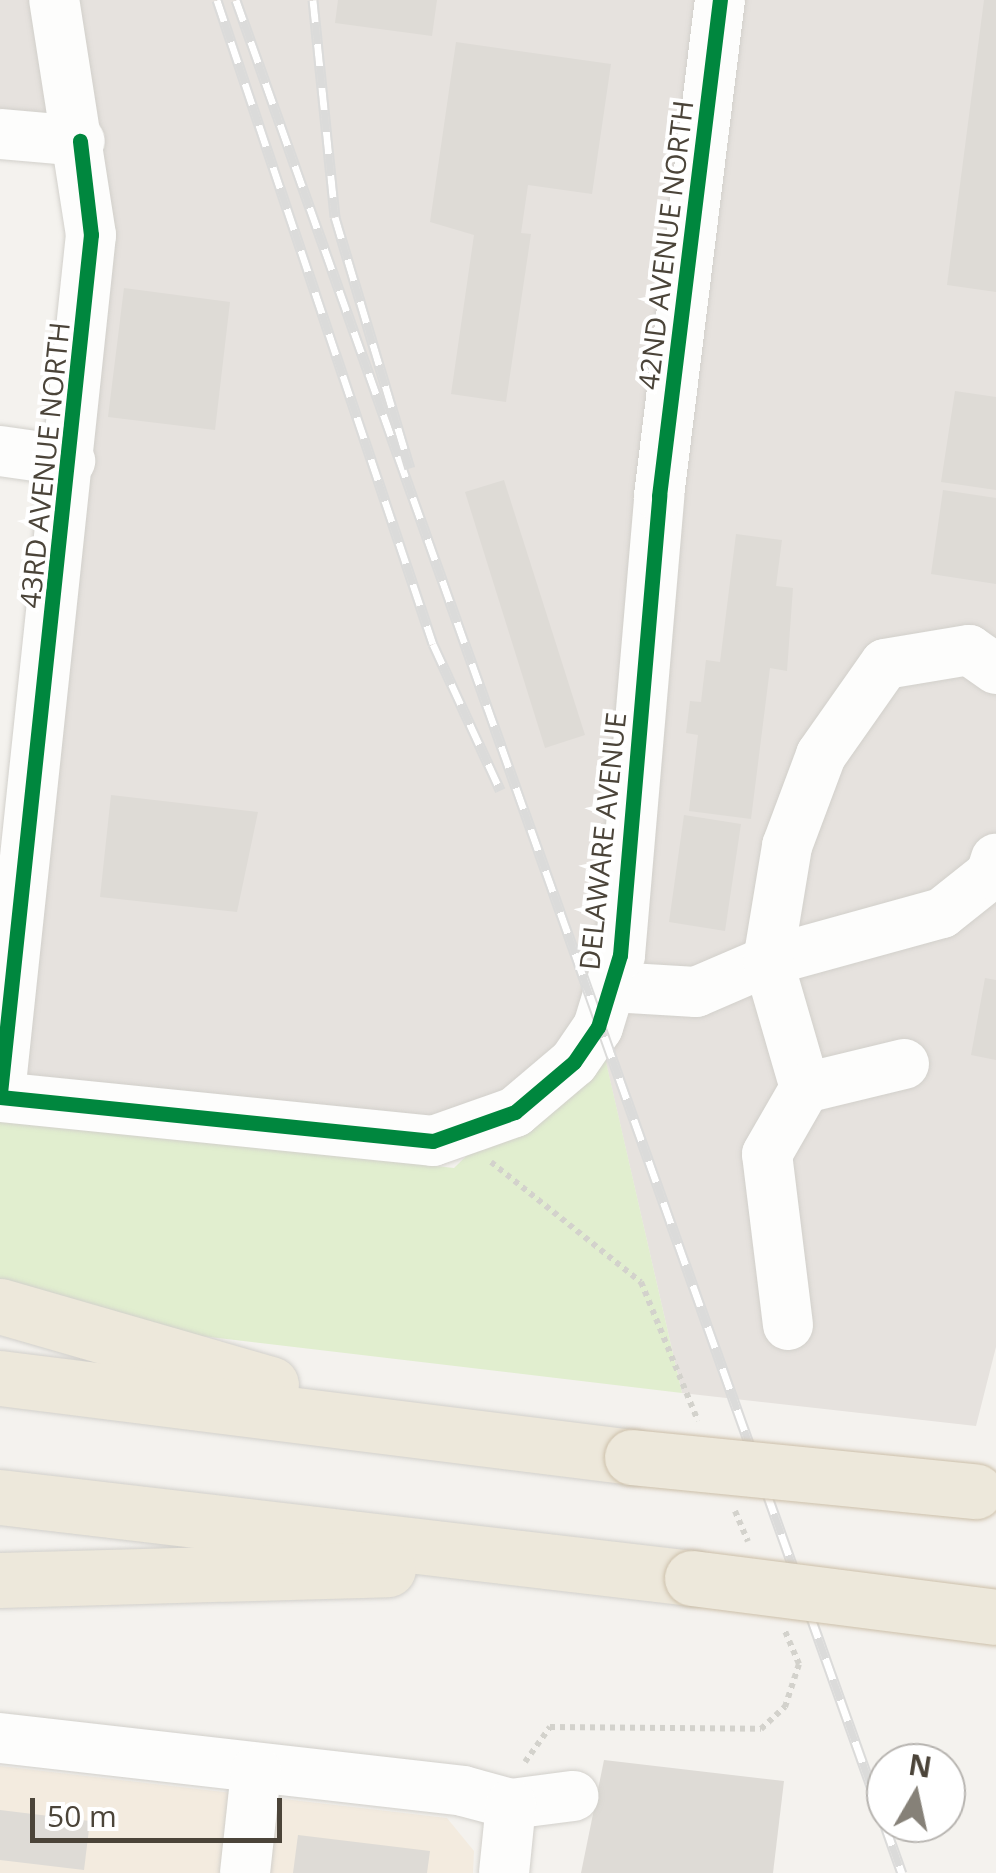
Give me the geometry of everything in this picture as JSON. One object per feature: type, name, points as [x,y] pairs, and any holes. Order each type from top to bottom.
[{"type":"highway","points":[[0,1306],[433,1430]]},
{"type":"highway","points":[[0,1378],[632,1457],[985,1492]]},
{"type":"highway","points":[[0,1497],[996,1616]]},
{"type":"highway","points":[[0,1580],[586,1564]]},
{"type":"street","name":"43RD AVENUE NORTH","points":[[0,1095],[18,768],[70,461],[91,236],[80,141],[54,0]]},
{"type":"street","name":"42ND AVENUE NORTH","points":[[659,496],[720,0]]},
{"type":"street","points":[[0,134],[80,141]]},
{"type":"street","points":[[0,452],[70,461]]},
{"type":"street","name":"DELAWARE AVENUE","points":[[458,1136],[544,1092],[598,1027],[612,987],[659,496]]},
{"type":"street","points":[[788,1324],[767,1154],[805,1088],[768,961],[787,846],[821,755],[885,664],[970,650],[996,669]]},
{"type":"street","points":[[612,987],[696,992],[768,961],[942,913],[991,874],[996,859]]},
{"type":"street","points":[[805,1088],[904,1064]]},
{"type":"street","points":[[0,1095],[458,1136]]},
{"type":"street","points":[[0,1738],[511,1804],[573,1796]]},
{"type":"street","points":[[245,1873],[256,1771]]},
{"type":"street","points":[[504,1873],[511,1804]]},
{"type":"path","points":[[458,1136],[640,1282],[704,1436]]},
{"type":"path","points":[[733,1506],[755,1558]]},
{"type":"path","points":[[511,1804],[521,1767],[550,1728],[761,1728],[785,1707],[799,1664],[777,1611]]},
{"type":"shaded area","points":[[0,0],[996,0],[996,1347],[976,1426],[682,1393],[598,1028],[433,1141],[0,1097],[80,142],[0,134]]},
{"type":"shaded area","points":[[0,1766],[447,1818],[474,1851],[473,1873],[0,1873]]},
{"type":"green space","points":[[598,1027],[682,1393],[0,1312],[0,1117],[454,1168]]},
{"type":"building","points":[[338,0],[437,0],[432,36],[335,23]]},
{"type":"building","points":[[984,0],[996,0],[996,292],[947,285]]},
{"type":"building","points":[[456,42],[611,64],[592,194],[528,185],[521,233],[531,234],[506,402],[451,394],[474,235],[430,222]]},
{"type":"building","points":[[124,288],[230,302],[215,430],[108,417]]},
{"type":"building","points":[[955,391],[996,397],[996,490],[941,482]]},
{"type":"building","points":[[504,480],[585,735],[545,748],[465,492]]},
{"type":"building","points":[[943,490],[996,498],[996,584],[931,574]]},
{"type":"building","points":[[736,534],[782,540],[776,586],[793,588],[787,671],[770,668],[751,819],[689,811],[698,735],[686,733],[690,701],[701,702],[706,660],[720,662]]},
{"type":"building","points":[[111,795],[258,812],[237,912],[100,897]]},
{"type":"building","points":[[684,815],[741,824],[725,931],[669,922]]},
{"type":"building","points":[[985,978],[996,980],[996,1060],[971,1055]]},
{"type":"building","points":[[604,1760],[784,1781],[773,1873],[581,1873]]},
{"type":"building","points":[[0,1810],[90,1821],[84,1870],[0,1860]]},
{"type":"building","points":[[298,1835],[430,1851],[427,1873],[293,1873]]},
{"type":"railway","points":[[217,0],[433,644],[500,790]]},
{"type":"railway","points":[[236,0],[902,1873]]},
{"type":"railway","points":[[313,0],[335,217],[410,468]]},
{"type":"cycle path","points":[[0,1097],[433,1141],[515,1112],[574,1062],[598,1027],[620,955],[659,496],[720,0]]},
{"type":"cycle path","points":[[0,1093],[91,235],[80,141]]}]
